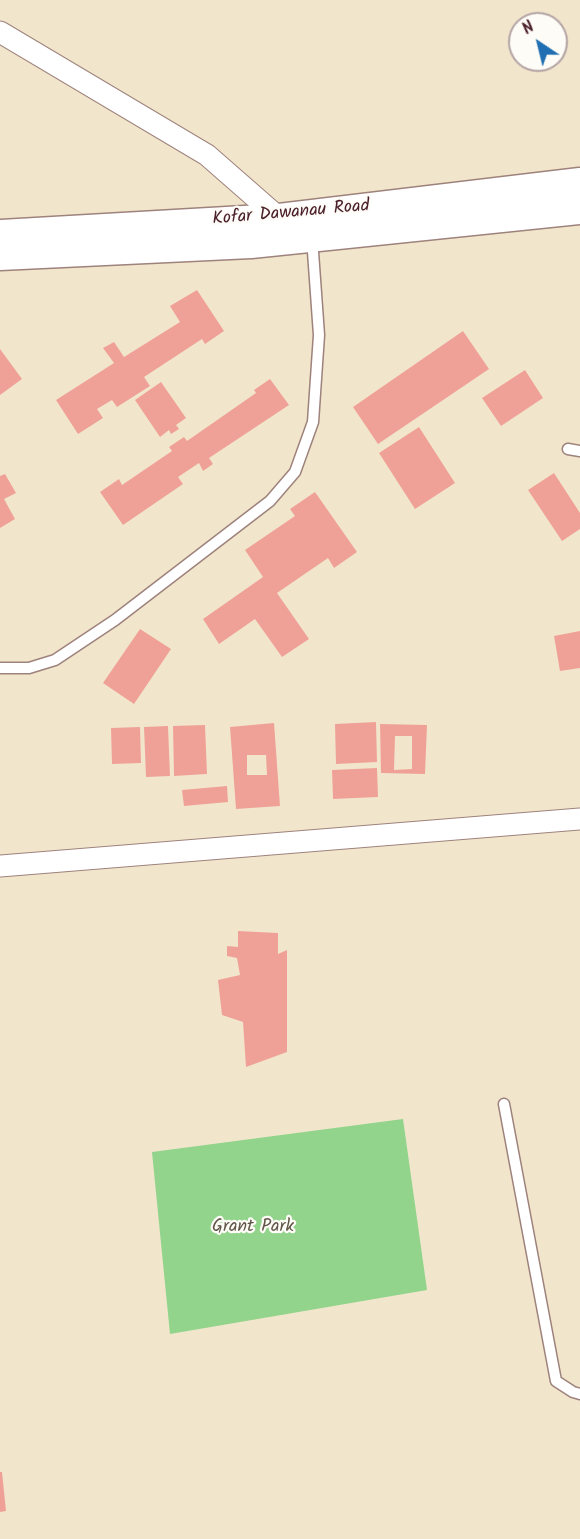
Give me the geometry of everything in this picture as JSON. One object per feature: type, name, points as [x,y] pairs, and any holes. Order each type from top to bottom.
[{"type":"street","points":[[0,32],[207,155],[279,218]]},
{"type":"street","name":"Kofar Dawanau Road","points":[[0,234],[279,218],[580,182]]},
{"type":"street","name":"Kofar Dawanau Road","points":[[0,256],[251,244],[580,210]]},
{"type":"street","points":[[0,866],[580,819]]},
{"type":"lane","points":[[0,668],[29,668],[55,660],[115,620],[270,501],[296,472],[313,422],[319,335],[312,237]]},
{"type":"lane","points":[[568,449],[580,451]]},
{"type":"lane","points":[[504,1104],[556,1381],[580,1394]]},
{"type":"green space","name":"Grant Park","points":[[403,1119],[427,1290],[170,1334],[152,1152]]},
{"type":"building","points":[[197,290],[224,331],[205,344],[202,339],[144,377],[150,386],[117,407],[112,400],[97,409],[103,418],[78,434],[56,400],[114,363],[103,348],[114,342],[124,357],[180,322],[170,306]]},
{"type":"building","points":[[463,331],[489,369],[378,444],[353,407]]},
{"type":"building","points":[[0,349],[22,379],[0,395]]},
{"type":"building","points":[[525,370],[543,398],[501,426],[482,398]]},
{"type":"building","points":[[270,379],[289,405],[209,458],[213,464],[203,471],[199,463],[178,477],[183,484],[123,525],[100,492],[119,479],[122,485],[172,451],[169,447],[184,437],[187,441],[256,393],[254,390]]},
{"type":"building","points":[[161,382],[186,418],[176,425],[179,429],[171,434],[169,430],[160,437],[135,400]]},
{"type":"building","points":[[419,427],[455,483],[415,509],[379,453]]},
{"type":"building","points":[[554,473],[580,513],[580,529],[562,541],[528,490]]},
{"type":"building","points":[[5,474],[16,493],[4,499],[15,519],[0,528],[0,476]]},
{"type":"building","points":[[315,492],[357,552],[334,568],[328,558],[277,593],[309,639],[282,657],[255,619],[219,644],[203,619],[263,577],[245,550],[295,516],[290,509]]},
{"type":"building","points":[[140,629],[171,649],[134,704],[103,683]]},
{"type":"building","points":[[580,631],[580,668],[560,671],[554,636]]},
{"type":"building","points":[[376,722],[377,762],[336,764],[335,724]]},
{"type":"building","points":[[274,723],[280,806],[236,809],[230,727]],"holes":[[[247,755],[266,755],[267,775],[247,775]]]},
{"type":"building","points":[[380,724],[427,725],[425,774],[381,773]],"holes":[[[395,736],[412,736],[412,769],[394,770]]]},
{"type":"building","points":[[205,725],[207,774],[174,776],[173,726]]},
{"type":"building","points":[[168,726],[170,776],[146,777],[144,727]]},
{"type":"building","points":[[140,727],[141,763],[112,764],[111,728]]},
{"type":"building","points":[[377,768],[378,797],[333,799],[332,770]]},
{"type":"building","points":[[227,786],[228,802],[184,806],[182,790]]},
{"type":"building","points":[[238,931],[278,933],[278,954],[287,950],[287,1052],[246,1067],[243,1022],[222,1015],[218,980],[240,975],[237,958],[227,956],[227,946],[238,947]]},
{"type":"building","points":[[0,1472],[2,1472],[6,1511],[0,1512]]}]
